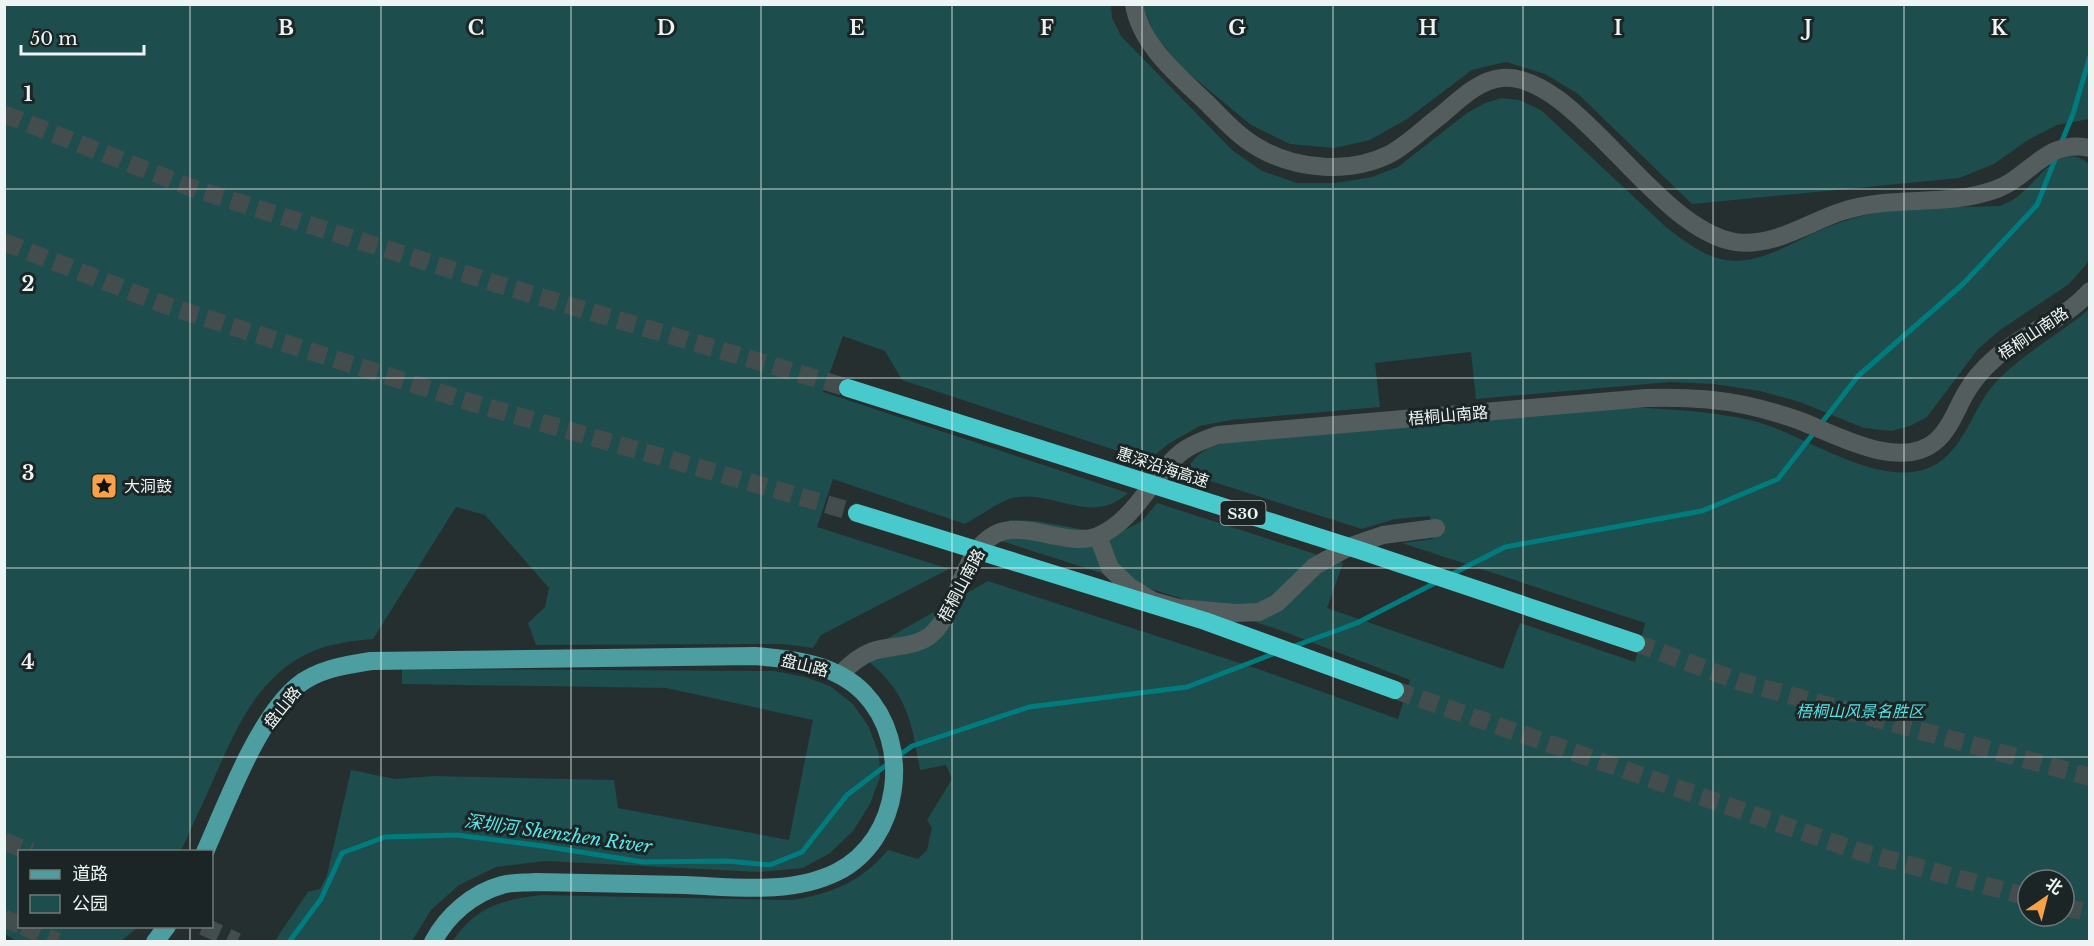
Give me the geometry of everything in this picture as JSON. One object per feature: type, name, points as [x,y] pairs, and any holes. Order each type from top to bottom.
[{"type":"highway","name":"惠深沿海高速","points":[[848,388],[1359,550],[1636,643]]},
{"type":"highway","points":[[857,513],[1205,621],[1395,690]]},
{"type":"main road","name":"盘山路","points":[[206,850],[254,746],[282,702],[298,685],[319,673],[341,666],[371,661],[755,656],[787,659],[818,666],[840,675],[864,693],[880,714],[891,740],[895,772],[890,808],[871,845],[856,861],[836,873],[811,882],[768,887],[535,882],[503,885],[478,894],[456,911],[433,942]]},
{"type":"main road","points":[[155,942],[166,928]]},
{"type":"street","points":[[1134,4],[1136,15],[1147,38],[1166,63],[1236,132],[1258,148],[1282,159],[1306,165],[1330,167],[1375,160],[1392,152],[1472,90],[1488,81],[1503,78],[1519,80],[1539,88],[1566,107],[1679,213],[1717,237],[1736,242],[1755,243],[1774,239],[1844,211],[1867,206],[1977,196],[1998,189],[2050,153],[2067,147],[2090,148]]},
{"type":"street","name":"梧桐山南路","points":[[840,675],[852,663],[872,651],[913,644],[931,635],[944,621],[977,549],[989,537],[1005,531],[1084,539],[1098,536],[1129,513],[1178,454],[1194,444],[1218,435],[1680,397],[1742,404],[1800,421],[1865,447],[1906,452],[1923,449],[1936,441],[1947,427],[1967,391],[2004,350],[2072,306],[2090,291]]},
{"type":"street","points":[[1098,536],[1110,568],[1130,587],[1153,601],[1178,608],[1236,613],[1259,612],[1277,603],[1315,566],[1350,546],[1383,535],[1436,528]]},
{"type":"green space","points":[[5,5],[1111,5],[1112,18],[1121,36],[1232,150],[1262,171],[1297,183],[1335,183],[1372,177],[1398,167],[1467,113],[1485,103],[1501,98],[1519,100],[1541,110],[1667,228],[1696,248],[1714,257],[1728,260],[1757,258],[1770,254],[1832,225],[1879,212],[2000,206],[2017,197],[2059,159],[2069,156],[2089,164],[2090,258],[2085,266],[2069,284],[2000,330],[1978,349],[1927,417],[1910,426],[1891,431],[1864,428],[1800,402],[1760,391],[1714,384],[1670,382],[1476,399],[1471,352],[1375,363],[1380,407],[1231,420],[1200,426],[1168,444],[1148,461],[902,380],[885,351],[843,336],[823,392],[1128,493],[1114,503],[1100,507],[1072,505],[1043,498],[1013,498],[965,524],[833,479],[817,527],[949,569],[821,635],[813,648],[782,644],[536,645],[528,623],[545,607],[549,588],[485,515],[456,507],[373,639],[334,644],[311,652],[293,662],[263,689],[232,739],[181,850],[18,850],[18,928],[137,928],[121,941],[16,941],[5,934]]},
{"type":"green space","points":[[1142,5],[2089,5],[2089,119],[2057,125],[2028,140],[1994,164],[1959,178],[1692,204],[1578,94],[1545,74],[1506,62],[1472,70],[1407,119],[1370,140],[1335,148],[1290,144],[1251,125],[1180,66],[1155,35]]},
{"type":"green space","name":"梧桐山风景名胜区","points":[[2089,309],[2089,941],[452,942],[461,930],[480,913],[501,903],[526,897],[541,895],[793,900],[834,890],[857,878],[888,850],[918,859],[927,850],[932,828],[927,820],[952,779],[946,765],[920,770],[911,724],[897,692],[887,679],[860,654],[988,581],[1261,670],[1398,719],[1410,680],[1277,629],[989,537],[997,528],[1010,520],[1036,521],[1102,533],[1123,531],[1142,521],[1157,503],[1343,563],[1327,608],[1503,669],[1520,623],[1635,662],[1645,623],[1402,543],[1433,539],[1430,516],[1395,519],[1362,529],[1185,473],[1201,453],[1225,443],[1627,407],[1707,413],[1754,421],[1871,468],[1895,472],[1918,471],[1938,463],[1948,455],[1963,436],[1988,391],[2029,353]]},
{"type":"green space","points":[[402,669],[774,671],[805,677],[830,686],[853,704],[869,727],[879,755],[880,777],[870,804],[853,831],[830,853],[803,868],[758,872],[546,861],[496,867],[459,885],[431,910],[412,941],[274,942],[308,892],[320,889],[327,875],[351,770],[395,779],[433,776],[614,780],[618,808],[789,840],[813,720],[666,688],[402,684]]},
{"type":"waterway","points":[[2060,146],[2073,114],[2090,56]]},
{"type":"waterway","points":[[1450,575],[1505,547],[1702,511],[1778,479],[1858,376],[1963,284],[2037,205],[2056,157]]},
{"type":"waterway","points":[[1292,647],[1357,623],[1437,582]]},
{"type":"waterway","points":[[897,757],[912,746],[1029,707],[1187,687],[1278,652]]},
{"type":"waterway","name":"深圳河 Shenzhen River","points":[[289,942],[321,899],[342,853],[385,837],[456,835],[643,862],[727,861],[770,865],[802,852],[847,795],[889,763]]},
{"type":"tunnel","points":[[4,114],[192,188],[497,284],[848,388]]},
{"type":"tunnel","points":[[4,242],[165,305],[473,403],[857,513]]},
{"type":"tunnel","points":[[1636,643],[1738,681],[2090,777]]},
{"type":"tunnel","points":[[1395,690],[1858,851],[2016,894]]},
{"type":"tunnel","points":[[4,841],[26,850]]},
{"type":"tunnel","points":[[2076,910],[2090,913]]},
{"type":"tunnel","points":[[4,918],[18,924]]},
{"type":"tunnel","points":[[27,928],[57,942]]},
{"type":"tunnel","points":[[207,928],[237,942]]},
{"type":"place","name":"大洞鼓","points":[[104,486]]}]
